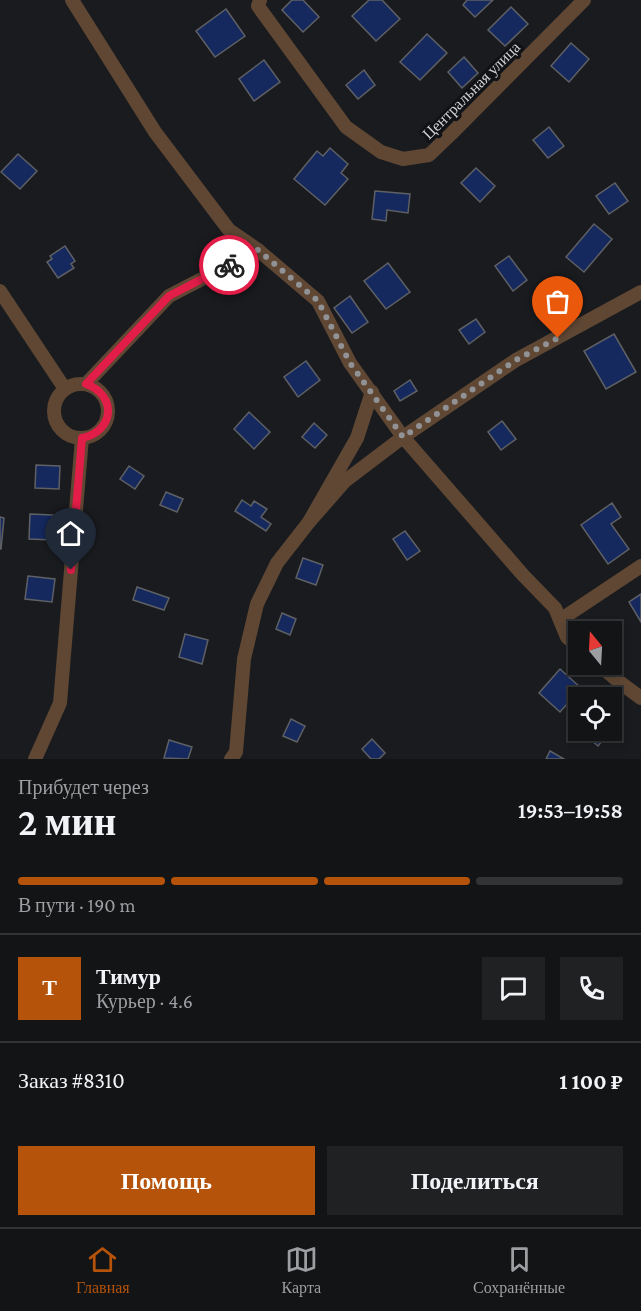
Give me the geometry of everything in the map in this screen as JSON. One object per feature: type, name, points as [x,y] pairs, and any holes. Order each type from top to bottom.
[{"type":"street","points":[[72,0],[155,132],[229,230],[258,250],[318,301],[350,363],[403,437],[555,608],[568,638]]},
{"type":"street","name":"Центральная улица","points":[[260,0],[258,6],[346,127],[381,152],[403,159],[429,155],[584,0]]},
{"type":"street","points":[[86,384],[169,296],[258,250]]},
{"type":"street","points":[[0,291],[65,389]]},
{"type":"street","points":[[238,757],[243,659],[257,604],[277,563],[309,522],[345,482],[403,437],[516,360],[641,292]]},
{"type":"street","points":[[86,384],[101,392],[106,399],[108,417],[99,432],[82,438],[74,437],[60,428],[54,412],[55,403],[59,395],[71,385],[86,384]]},
{"type":"street","points":[[309,522],[357,438],[372,392]]},
{"type":"street","points":[[35,759],[60,703],[82,438]]},
{"type":"street","points":[[560,620],[641,566]]},
{"type":"street","points":[[611,675],[641,698]]},
{"type":"building","points":[[292,0],[303,0],[319,17],[303,32],[282,10]]},
{"type":"building","points":[[369,0],[382,0],[400,19],[376,41],[352,16]]},
{"type":"building","points":[[467,0],[493,0],[475,17],[463,5]]},
{"type":"building","points":[[511,7],[528,24],[505,46],[488,30]]},
{"type":"building","points":[[226,9],[245,36],[215,57],[196,31]]},
{"type":"building","points":[[427,34],[447,53],[420,80],[400,62]]},
{"type":"building","points":[[571,43],[589,59],[569,82],[551,66]]},
{"type":"building","points":[[464,57],[478,73],[462,88],[448,72]]},
{"type":"building","points":[[264,60],[280,82],[254,101],[239,79]]},
{"type":"building","points":[[364,70],[375,85],[358,99],[346,85]]},
{"type":"building","points":[[549,127],[564,146],[548,158],[533,140]]},
{"type":"building","points":[[330,148],[348,164],[341,173],[348,179],[325,205],[294,179],[317,151],[323,156]]},
{"type":"building","points":[[18,154],[37,171],[20,189],[1,172]]},
{"type":"building","points":[[476,168],[495,186],[480,202],[461,183]]},
{"type":"building","points":[[615,183],[628,201],[609,214],[596,196]]},
{"type":"building","points":[[375,191],[410,194],[408,213],[387,210],[386,221],[372,219]]},
{"type":"building","points":[[594,224],[612,239],[584,272],[566,257]]},
{"type":"building","points":[[65,246],[75,261],[71,264],[74,268],[58,278],[47,262],[52,259],[50,256]]},
{"type":"building","points":[[509,256],[527,280],[513,291],[495,266]]},
{"type":"building","points":[[388,263],[410,292],[386,309],[364,281]]},
{"type":"building","points":[[350,296],[368,322],[352,333],[334,308]]},
{"type":"building","points":[[476,319],[485,332],[469,344],[459,330]]},
{"type":"building","points":[[614,334],[636,372],[606,389],[584,351]]},
{"type":"building","points":[[306,361],[320,380],[298,397],[284,377]]},
{"type":"building","points":[[410,380],[417,391],[400,401],[394,391]]},
{"type":"building","points":[[249,412],[270,432],[254,449],[234,429]]},
{"type":"building","points":[[502,421],[516,439],[501,450],[488,432]]},
{"type":"building","points":[[314,423],[327,435],[315,448],[302,437]]},
{"type":"building","points":[[36,465],[60,466],[59,489],[35,488]]},
{"type":"building","points":[[129,466],[144,476],[135,489],[120,479]]},
{"type":"building","points":[[166,492],[183,499],[177,512],[160,505]]},
{"type":"building","points":[[242,500],[251,506],[254,501],[267,509],[261,517],[271,524],[266,531],[235,511]]},
{"type":"building","points":[[612,503],[621,517],[611,524],[629,549],[608,564],[581,525]]},
{"type":"building","points":[[30,514],[53,515],[52,540],[29,539]]},
{"type":"building","points":[[0,517],[4,518],[1,549],[0,549]]},
{"type":"building","points":[[405,531],[420,551],[407,560],[393,539]]},
{"type":"building","points":[[303,558],[323,565],[316,585],[296,578]]},
{"type":"building","points":[[28,576],[55,579],[52,602],[25,599]]},
{"type":"building","points":[[137,587],[169,598],[164,610],[133,600]]},
{"type":"building","points":[[641,594],[641,622],[629,602]]},
{"type":"building","points":[[282,613],[296,619],[290,635],[276,629]]},
{"type":"building","points":[[185,634],[208,640],[202,664],[179,657]]},
{"type":"building","points":[[560,669],[580,687],[568,687],[568,703],[560,712],[539,693]]},
{"type":"building","points":[[291,719],[305,726],[297,742],[283,736]]},
{"type":"building","points":[[372,739],[385,753],[379,759],[371,759],[362,749]]},
{"type":"building","points":[[169,740],[192,747],[188,759],[164,758]]},
{"type":"building","points":[[592,741],[602,741],[598,746]]},
{"type":"building","points":[[550,751],[564,759],[546,759]]},
{"type":"way so far","points":[[229,265],[258,250],[318,301],[350,363],[403,437],[516,360],[558,338]]},
{"type":"route","points":[[71,570],[82,438],[99,432],[108,417],[106,399],[101,392],[86,384],[169,296],[229,265]]}]
